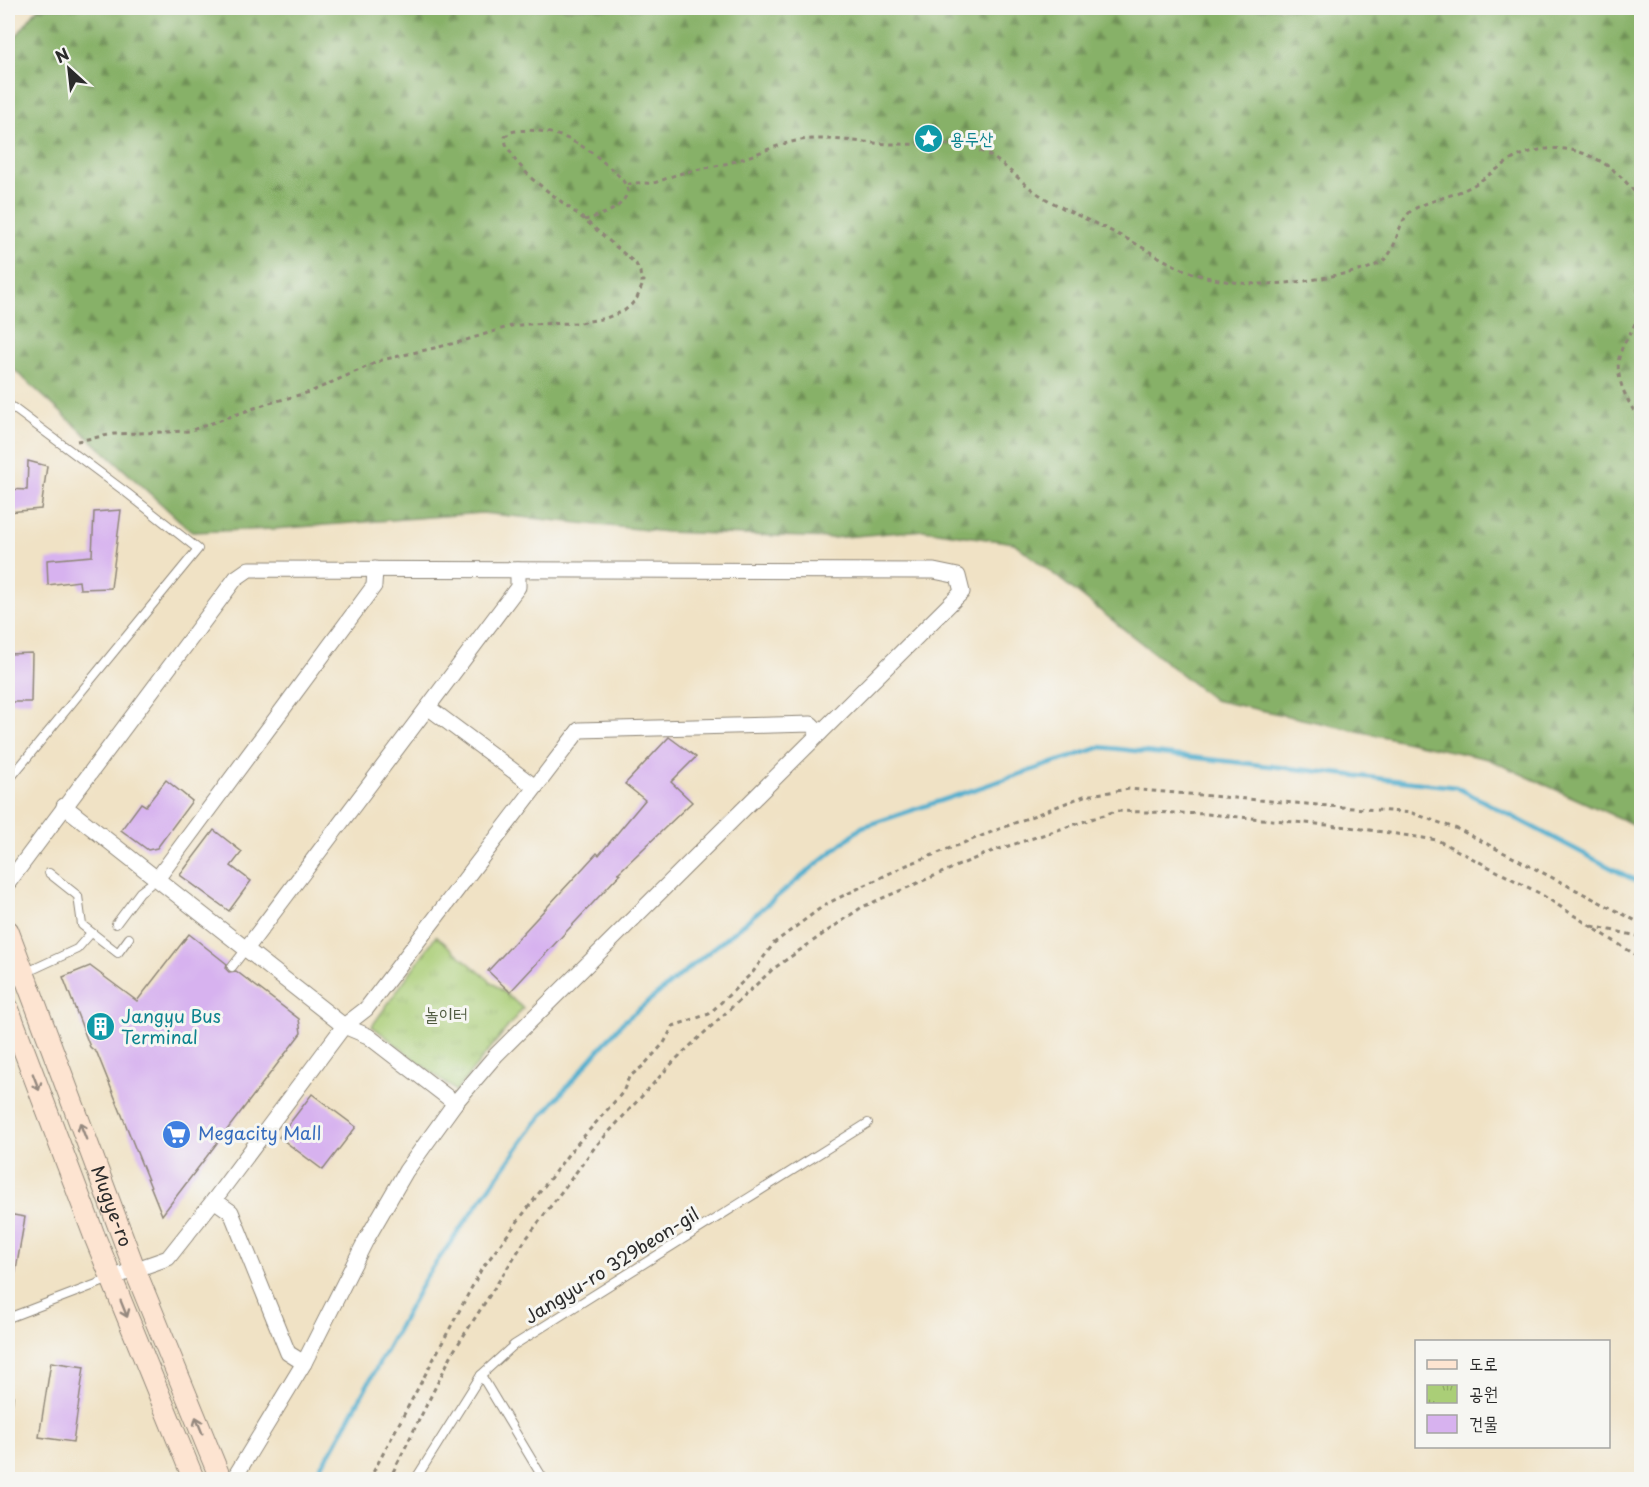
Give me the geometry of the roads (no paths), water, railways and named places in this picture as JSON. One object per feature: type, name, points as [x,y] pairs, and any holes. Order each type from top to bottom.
[{"type":"main road","name":"Mugye-ro","points":[[8,931],[16,977],[221,1479]]},
{"type":"main road","name":"Mugye-ro","points":[[8,1008],[111,1278],[194,1479]]},
{"type":"street","points":[[8,883],[236,578],[249,569],[934,571],[958,576],[962,592],[496,1055],[455,1103],[406,1171],[366,1240],[304,1363],[233,1479]]},
{"type":"street","points":[[157,879],[374,586],[375,569]]},
{"type":"street","points":[[246,949],[518,587],[518,570]]},
{"type":"street","points":[[429,708],[535,788]]},
{"type":"street","points":[[111,1278],[168,1257],[214,1200],[344,1026],[366,1009],[579,730],[811,724],[820,733]]},
{"type":"street","points":[[64,806],[344,1026],[368,1036],[455,1103]]},
{"type":"street","points":[[214,1200],[231,1212],[288,1353],[304,1363]]},
{"type":"lane","points":[[8,404],[198,549],[8,781]]},
{"type":"lane","points":[[49,873],[78,896],[82,926],[118,953],[129,938]]},
{"type":"lane","points":[[116,924],[140,892],[157,879]]},
{"type":"lane","points":[[16,977],[77,949],[91,933]]},
{"type":"lane","points":[[232,968],[246,949]]},
{"type":"lane","name":"Jangyu-ro 329beon-gil","points":[[415,1479],[481,1375],[514,1345],[868,1123]]},
{"type":"lane","points":[[8,1318],[111,1278]]},
{"type":"lane","points":[[8,1370],[8,1405]]},
{"type":"lane","points":[[481,1375],[544,1479]]},
{"type":"waterway","points":[[311,1480],[332,1450],[426,1277],[535,1124],[622,1023],[862,827],[1101,747],[1456,787],[1642,884]]},
{"type":"place","name":"용두산","points":[[929,139]]},
{"type":"place","name":"Jangyu Bus Terminal","points":[[100,1027]]},
{"type":"place","name":"Megacity Mall","points":[[177,1134]]},
{"type":"park label","name":"놀이터","points":[[446,1015]]}]
